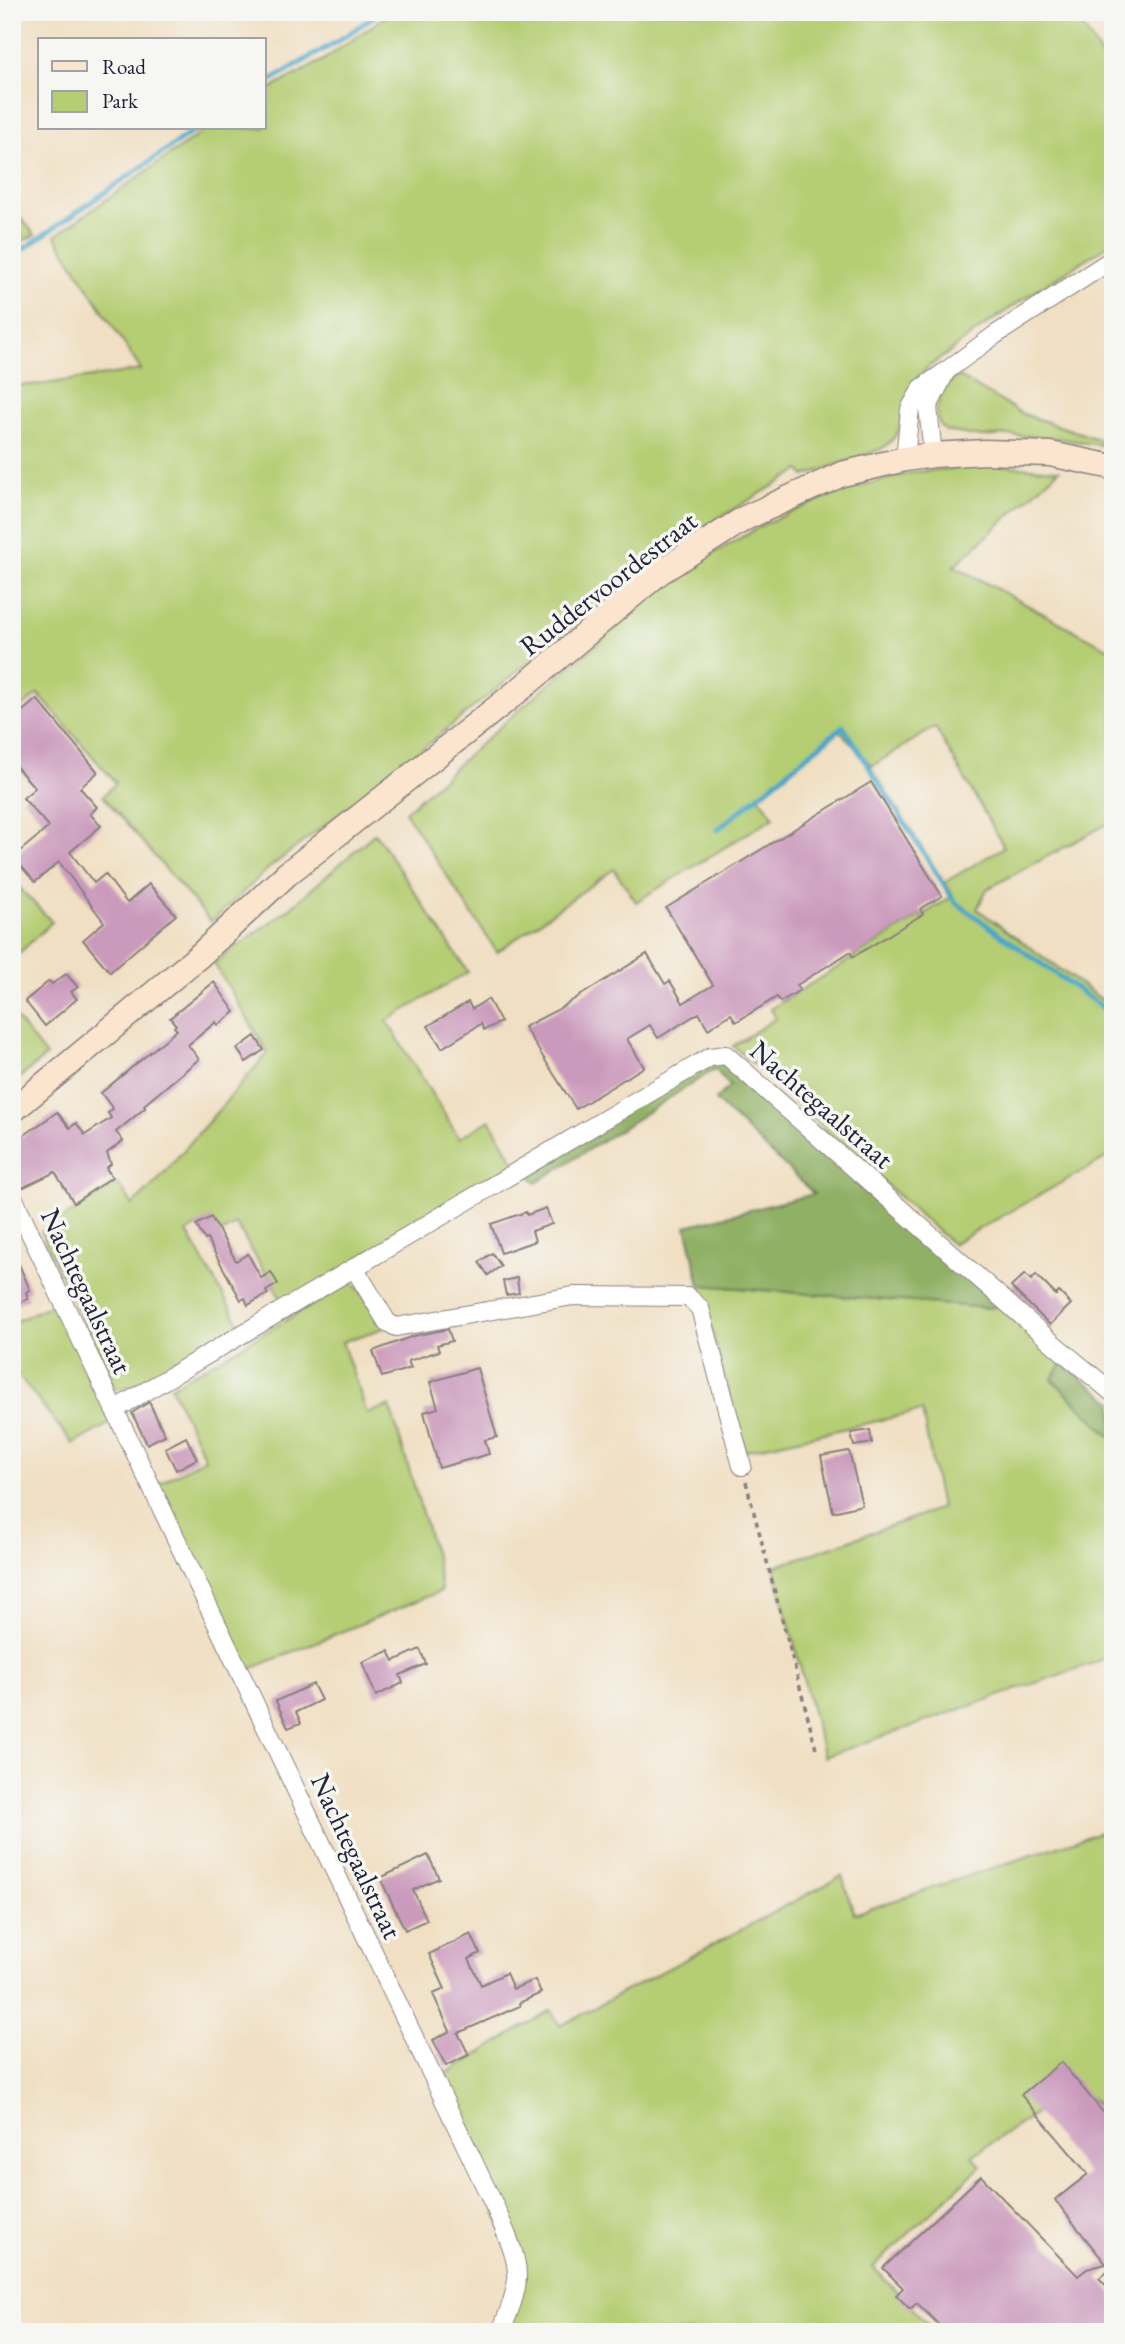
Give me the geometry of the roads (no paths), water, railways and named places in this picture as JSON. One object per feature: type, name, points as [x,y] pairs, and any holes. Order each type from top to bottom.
[{"type":"street","points":[[905,459],[910,409],[922,388],[995,335],[1113,259]]},
{"type":"street","points":[[933,455],[928,407],[946,371]]},
{"type":"street","name":"Ruddervoordestraat","points":[[12,1111],[198,956],[298,887],[334,856],[377,805],[660,572],[745,518],[842,474],[933,455],[985,452],[1050,454],[1113,467]]},
{"type":"street","name":"Nachtegaalstraat","points":[[114,1410],[710,1057],[726,1055],[1113,1393]]},
{"type":"street","name":"Nachtegaalstraat","points":[[12,1195],[496,2209],[512,2251],[517,2277],[501,2332]]},
{"type":"street","points":[[355,1269],[387,1322],[396,1327],[573,1296],[688,1297],[700,1308],[742,1466]]},
{"type":"waterway","points":[[266,83],[338,41],[380,12]]},
{"type":"waterway","points":[[12,257],[195,130]]},
{"type":"waterway","points":[[717,830],[843,726],[955,902],[1113,1015]]}]
